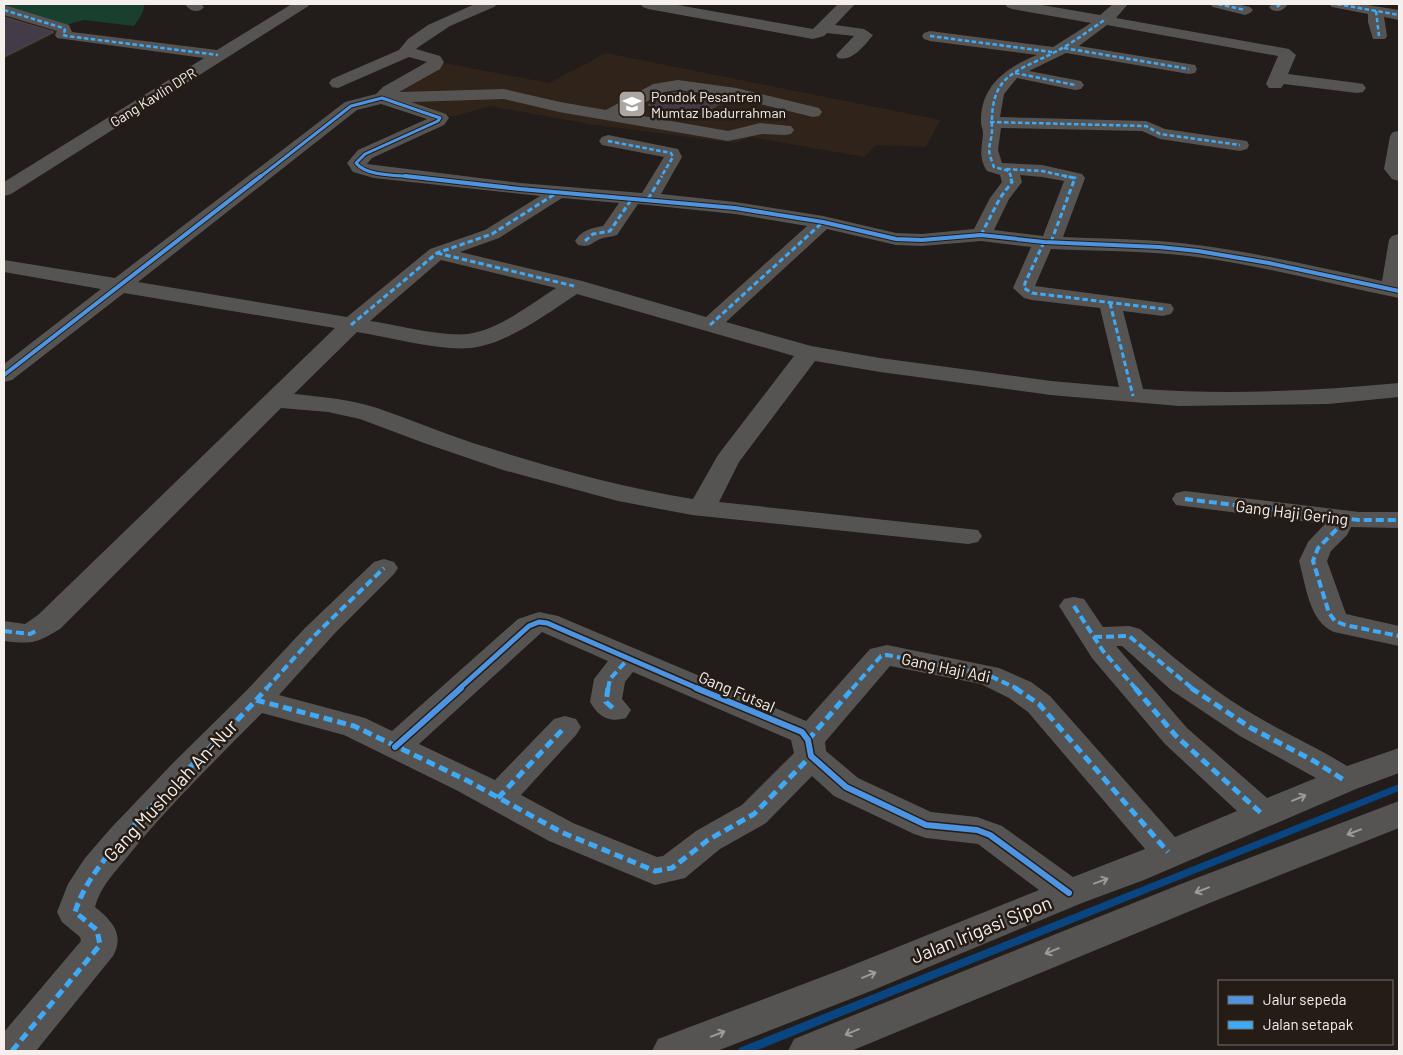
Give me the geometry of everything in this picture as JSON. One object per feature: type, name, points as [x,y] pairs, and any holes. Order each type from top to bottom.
[{"type":"street","name":"Gang Kavlin DPR","points":[[4,190],[302,4]]},
{"type":"street","points":[[407,52],[406,50],[412,43],[433,29],[489,4]]},
{"type":"street","points":[[648,4],[731,18],[807,34],[818,34],[848,4]]},
{"type":"street","points":[[1012,4],[1106,19],[1283,52],[1288,55],[1278,76],[1359,82]]},
{"type":"street","points":[[1121,4],[1106,19],[1059,50],[1023,66],[995,94],[990,122],[993,140],[989,150],[994,167],[1042,171],[1075,178],[1048,242],[1025,283],[1025,291],[1164,309]]},
{"type":"street","points":[[1218,4],[1245,10]]},
{"type":"street","points":[[1337,4],[1399,15]]},
{"type":"street","points":[[4,10],[63,28],[65,30],[63,35],[67,36],[218,56]]},
{"type":"street","points":[[1376,11],[1379,36]]},
{"type":"street","points":[[824,28],[865,35],[844,55]]},
{"type":"street","points":[[930,36],[1059,50],[1189,69]]},
{"type":"street","points":[[338,83],[407,52],[434,59],[436,62],[434,65],[389,91],[382,98]]},
{"type":"street","points":[[1015,73],[1075,85]]},
{"type":"street","points":[[609,115],[659,88],[678,85],[736,94],[813,112]]},
{"type":"street","points":[[4,374],[351,106],[382,98],[504,94],[728,136],[743,134],[760,128],[785,130]]},
{"type":"street","points":[[382,98],[440,118],[438,121],[366,154],[356,163],[360,168],[374,172],[558,192],[735,208],[823,222],[896,239],[922,240],[981,235],[1048,242],[1159,247],[1198,251],[1269,263],[1397,290]]},
{"type":"street","points":[[990,122],[1146,126],[1160,134],[1240,145]]},
{"type":"street","points":[[1399,136],[1394,169],[1399,175]]},
{"type":"street","points":[[585,241],[593,234],[610,231],[670,164],[673,158],[671,154],[608,141]]},
{"type":"street","points":[[981,235],[1000,198],[1012,182],[1010,172],[1006,169]]},
{"type":"street","points":[[4,631],[30,634],[50,622],[351,325],[437,252],[492,234],[558,192]]},
{"type":"street","points":[[710,324],[823,222]]},
{"type":"street","points":[[1397,290],[1392,277],[1399,240]]},
{"type":"street","points":[[437,252],[574,286],[810,353],[880,365],[1051,388],[1133,396],[1179,398],[1328,397],[1399,390]]},
{"type":"street","points":[[4,266],[424,338],[472,341],[511,327],[574,286]]},
{"type":"street","points":[[1110,303],[1133,396]]},
{"type":"street","points":[[702,508],[727,462],[810,353]]},
{"type":"street","points":[[274,400],[328,405],[367,413],[512,464],[618,493],[702,508],[968,536]]},
{"type":"street","name":"Gang Haji Gering","points":[[1185,499],[1359,520],[1399,520]]},
{"type":"street","points":[[1340,518],[1337,529],[1318,548],[1313,561],[1329,613],[1336,621],[1345,625],[1399,636]]},
{"type":"street","name":"Gang Musholah An-Nur","points":[[12,1051],[100,945],[97,930],[75,912],[75,902],[81,891],[126,832],[234,720],[256,700],[306,644],[384,568]]},
{"type":"street","points":[[1074,606],[1103,651],[1176,736],[1262,814]]},
{"type":"street","name":"Gang Futsal","points":[[395,746],[529,626],[539,622],[547,623],[802,732],[810,748],[846,788],[926,825],[977,830],[990,835],[1069,893]]},
{"type":"street","points":[[1094,637],[1129,636],[1182,682],[1251,728],[1314,761],[1344,780]]},
{"type":"street","name":"Gang Haji Adi","points":[[810,748],[881,656],[887,655],[932,663],[956,670],[988,674],[1020,690],[1039,704],[1168,852]]},
{"type":"street","points":[[615,710],[606,702],[610,679],[628,659]]},
{"type":"street","points":[[256,700],[354,726],[498,798],[561,832],[591,842],[655,871],[672,868],[708,840],[754,814],[810,748]]},
{"type":"street","points":[[498,798],[565,728]]},
{"type":"street","name":"Jalan Irigasi Sipon","points":[[672,1051],[857,980],[1069,893],[1131,870],[1168,852],[1344,780],[1399,760]]},
{"type":"street","points":[[808,1051],[1190,895],[1399,814]]},
{"type":"shaded area","points":[[4,11],[65,29],[4,59]]},
{"type":"shaded area","name":"Pondok Pesantren Mumtaz Ibadurrahman","points":[[606,53],[940,120],[926,147],[876,145],[864,157],[751,137],[734,143],[589,124],[490,106],[452,117],[398,101],[388,96],[444,63],[549,83]]},
{"type":"green space","points":[[4,4],[145,4],[142,14],[134,26],[84,20],[62,26],[4,7]]},
{"type":"building","points":[[4,17],[54,32],[4,57]]},
{"type":"building","points":[[678,92],[723,102],[695,118],[648,105],[671,93]]},
{"type":"waterway","points":[[743,1051],[1399,787]]},
{"type":"marked path","points":[[1218,4],[1245,10]]},
{"type":"marked path","points":[[1277,7],[1280,4]]},
{"type":"marked path","points":[[1337,4],[1399,15]]},
{"type":"marked path","points":[[4,10],[63,28],[65,30],[63,35],[67,36],[218,55]]},
{"type":"marked path","points":[[1376,11],[1379,36]]},
{"type":"marked path","points":[[981,235],[1000,198],[1012,182],[1009,171],[994,167],[989,150],[992,136],[991,108],[995,94],[1001,85],[1017,71],[1070,44],[1106,19]]},
{"type":"marked path","points":[[930,36],[1052,52]]},
{"type":"marked path","points":[[1064,48],[1189,69]]},
{"type":"marked path","points":[[1015,73],[1075,85]]},
{"type":"marked path","points":[[990,122],[1146,126],[1160,134],[1240,145]]},
{"type":"marked path","points":[[608,141],[671,153],[673,157],[648,199]]},
{"type":"marked path","points":[[1006,169],[1042,171],[1075,178],[1051,242]]},
{"type":"marked path","points":[[351,325],[437,253],[492,234],[558,192]]},
{"type":"marked path","points":[[585,241],[593,234],[610,231],[633,197]]},
{"type":"marked path","points":[[710,325],[823,222]]},
{"type":"marked path","points":[[1044,242],[1025,283],[1024,288],[1032,293],[1163,309]]},
{"type":"marked path","points":[[437,253],[574,286]]},
{"type":"marked path","points":[[1110,303],[1133,396]]},
{"type":"marked path","points":[[1185,499],[1359,520],[1399,520]]},
{"type":"marked path","points":[[1340,518],[1337,529],[1318,548],[1313,561],[1329,613],[1335,621],[1345,625],[1399,636]]},
{"type":"marked path","points":[[12,1051],[100,945],[97,930],[75,912],[80,894],[98,868],[123,837],[186,770],[258,698],[325,625],[384,568]]},
{"type":"marked path","points":[[1074,606],[1103,651],[1176,736],[1262,814]]},
{"type":"marked path","points":[[4,631],[30,634],[38,630]]},
{"type":"marked path","points":[[1094,637],[1129,636],[1182,682],[1251,728],[1314,761],[1344,780]]},
{"type":"marked path","points":[[808,740],[881,656],[887,655],[988,675],[1020,690],[1039,704],[1168,852]]},
{"type":"marked path","points":[[615,710],[606,702],[610,679],[628,659]]},
{"type":"marked path","points":[[256,700],[354,726],[468,781],[561,832],[655,871],[672,868],[708,840],[754,814],[811,756]]},
{"type":"marked path","points":[[498,798],[565,727]]},
{"type":"cycle path","points":[[4,375],[351,106],[382,98],[440,118],[438,121],[365,154],[356,163],[360,168],[374,172],[520,189],[735,208],[823,222],[896,239],[922,240],[981,235],[1044,242],[1159,247],[1198,251],[1269,263],[1399,291]]},
{"type":"cycle path","points":[[395,747],[529,626],[539,622],[547,623],[802,732],[808,740],[811,756],[846,787],[926,825],[977,830],[990,835],[1069,893]]},
{"type":"place","name":"Pondok Pesantren Mumtaz Ibadurrahman","points":[[632,104]]}]
